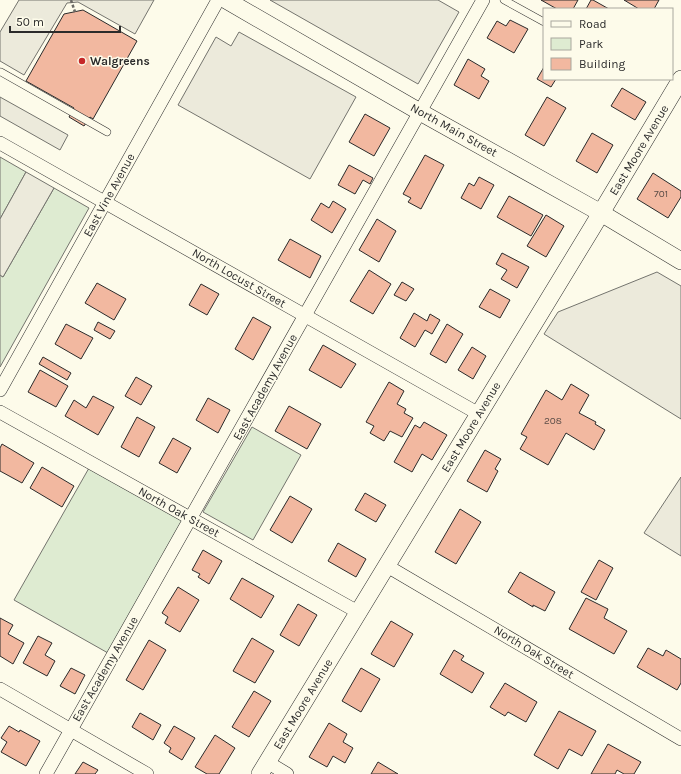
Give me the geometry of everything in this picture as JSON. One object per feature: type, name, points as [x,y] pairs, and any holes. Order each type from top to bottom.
[{"type":"street","name":"East Vine Avenue","points":[[0,390],[218,0]]},
{"type":"street","name":"North Main Street","points":[[226,0],[420,112],[601,213],[681,261]]},
{"type":"street","name":"East Academy Avenue","points":[[46,774],[483,0]]},
{"type":"street","name":"East Moore Avenue","points":[[263,768],[387,566],[681,79]]},
{"type":"street","name":"North Locust Street","points":[[0,143],[479,414]]},
{"type":"street","name":"North Oak Street","points":[[0,412],[358,612]]},
{"type":"street","name":"North Oak Street","points":[[387,566],[681,739]]},
{"type":"street","points":[[0,689],[147,774]]},
{"type":"street","points":[[263,768],[287,774]]},
{"type":"lane","points":[[504,0],[543,21]]},
{"type":"lane","points":[[1,72],[107,132]]},
{"type":"path","points":[[72,0],[75,12]]},
{"type":"green space","points":[[0,157],[26,172],[0,219]]},
{"type":"green space","points":[[54,188],[89,208],[0,367],[0,275],[3,277]]},
{"type":"green space","points":[[252,427],[301,455],[253,540],[203,512]]},
{"type":"green space","points":[[89,468],[183,521],[108,653],[14,600]]},
{"type":"shaded area","points":[[19,0],[154,0],[135,34],[78,2],[67,3],[24,75],[0,61],[0,32]]},
{"type":"shaded area","points":[[270,0],[438,0],[459,12],[418,84]]},
{"type":"shaded area","points":[[239,32],[356,97],[310,179],[178,105],[216,37],[231,46]]},
{"type":"shaded area","points":[[0,97],[68,135],[60,150],[0,116]]},
{"type":"shaded area","points":[[26,172],[54,188],[3,277],[0,275],[0,219]]},
{"type":"shaded area","points":[[657,272],[681,286],[681,419],[544,334],[558,312]]},
{"type":"shaded area","points":[[681,477],[681,556],[644,533]]},
{"type":"building","points":[[541,0],[578,0],[574,8],[555,8]]},
{"type":"building","points":[[591,0],[593,0],[607,8],[587,8]]},
{"type":"building","points":[[624,0],[659,0],[655,8],[637,8]]},
{"type":"building","name":"Walgreens","points":[[83,10],[137,41],[93,119],[90,117],[84,126],[69,117],[74,108],[26,81],[64,14]]},
{"type":"building","points":[[510,20],[528,29],[514,53],[487,38],[497,21],[506,26]]},
{"type":"building","points":[[468,59],[485,69],[481,76],[489,81],[479,99],[454,85]]},
{"type":"building","points":[[543,69],[543,80],[555,80],[551,87],[537,79]]},
{"type":"building","points":[[622,88],[646,102],[635,120],[611,106]]},
{"type":"building","points":[[547,97],[566,108],[544,146],[525,135]]},
{"type":"building","points":[[365,114],[390,128],[374,156],[349,142]]},
{"type":"building","points":[[592,133],[613,145],[597,173],[576,161]]},
{"type":"building","points":[[425,155],[444,165],[421,209],[408,202],[411,198],[403,194]]},
{"type":"building","points":[[349,165],[373,178],[370,184],[363,180],[355,194],[338,185]]},
{"type":"building","points":[[653,173],[681,191],[681,197],[668,218],[637,199]]},
{"type":"building","points":[[479,177],[494,185],[481,209],[461,198],[469,183],[474,186]]},
{"type":"building","points":[[509,196],[543,215],[531,236],[497,217]]},
{"type":"building","points":[[333,201],[346,209],[332,233],[311,220],[321,203],[329,208]]},
{"type":"building","points":[[546,215],[564,226],[546,257],[527,246]]},
{"type":"building","points":[[377,219],[396,231],[379,262],[359,250]]},
{"type":"building","points":[[290,239],[321,256],[310,278],[278,260]]},
{"type":"building","points":[[502,253],[529,267],[517,288],[501,279],[507,270],[496,264]]},
{"type":"building","points":[[369,270],[391,284],[373,314],[350,301]]},
{"type":"building","points":[[402,282],[414,289],[406,301],[394,295]]},
{"type":"building","points":[[97,283],[126,299],[114,320],[85,303]]},
{"type":"building","points":[[201,284],[219,294],[207,315],[189,305]]},
{"type":"building","points":[[490,289],[510,300],[500,318],[479,307]]},
{"type":"building","points":[[414,313],[427,321],[430,314],[440,320],[432,334],[425,330],[415,347],[400,338]]},
{"type":"building","points":[[253,317],[271,327],[253,360],[235,349]]},
{"type":"building","points":[[98,322],[115,331],[110,339],[94,330]]},
{"type":"building","points":[[66,324],[93,338],[81,359],[55,344]]},
{"type":"building","points":[[447,324],[463,334],[446,363],[430,354]]},
{"type":"building","points":[[323,345],[356,364],[341,388],[309,370]]},
{"type":"building","points":[[472,347],[486,356],[473,379],[458,370]]},
{"type":"building","points":[[43,357],[71,373],[67,380],[39,364]]},
{"type":"building","points":[[40,370],[68,386],[56,407],[28,392]]},
{"type":"building","points":[[136,377],[152,386],[141,405],[125,396]]},
{"type":"building","points":[[389,382],[404,391],[397,404],[406,409],[404,413],[413,418],[402,437],[390,431],[384,441],[370,433],[374,426],[366,422]]},
{"type":"building","points":[[571,384],[589,395],[579,413],[596,422],[595,424],[605,430],[594,450],[566,433],[548,465],[520,449],[527,437],[521,434],[546,390],[562,400]]},
{"type":"building","points":[[93,396],[114,407],[98,435],[65,416],[74,400],[86,408]]},
{"type":"building","points":[[208,398],[230,410],[218,433],[196,420]]},
{"type":"building","points":[[289,406],[321,424],[307,449],[275,431]]},
{"type":"building","points":[[137,417],[155,427],[139,457],[121,447]]},
{"type":"building","points":[[424,422],[447,435],[432,460],[422,454],[412,472],[394,462],[415,425],[420,428]]},
{"type":"building","points":[[173,438],[191,448],[177,473],[159,463]]},
{"type":"building","points":[[2,444],[34,463],[22,483],[0,471],[0,448]]},
{"type":"building","points":[[485,450],[501,459],[495,469],[498,471],[487,492],[467,481]]},
{"type":"building","points":[[42,467],[74,486],[62,507],[30,488]]},
{"type":"building","points":[[365,493],[386,505],[376,522],[355,510]]},
{"type":"building","points":[[290,496],[312,509],[292,543],[270,530]]},
{"type":"building","points":[[460,509],[481,522],[456,564],[435,552]]},
{"type":"building","points":[[338,543],[366,559],[356,577],[328,561]]},
{"type":"building","points":[[203,550],[222,561],[209,584],[198,577],[200,574],[192,570]]},
{"type":"building","points":[[599,560],[613,568],[596,600],[581,592]]},
{"type":"building","points":[[520,572],[555,592],[545,611],[533,605],[533,607],[508,592]]},
{"type":"building","points":[[242,578],[274,596],[261,618],[230,599]]},
{"type":"building","points":[[178,587],[199,600],[180,632],[165,623],[168,617],[162,613]]},
{"type":"building","points":[[586,598],[608,609],[604,618],[627,631],[614,654],[569,629]]},
{"type":"building","points":[[298,604],[317,615],[299,646],[280,635]]},
{"type":"building","points":[[0,618],[13,625],[8,634],[24,643],[13,664],[0,656]]},
{"type":"building","points":[[391,621],[413,634],[394,667],[371,654]]},
{"type":"building","points":[[38,636],[52,643],[45,655],[55,661],[47,676],[23,663]]},
{"type":"building","points":[[252,638],[274,651],[255,683],[233,671]]},
{"type":"building","points":[[149,640],[166,650],[143,690],[126,680]]},
{"type":"building","points":[[648,648],[663,656],[666,650],[681,659],[681,683],[677,690],[637,667]]},
{"type":"building","points":[[454,650],[464,656],[461,660],[484,673],[472,693],[440,674]]},
{"type":"building","points":[[71,668],[85,675],[75,694],[60,686]]},
{"type":"building","points":[[361,668],[380,679],[361,712],[342,701]]},
{"type":"building","points":[[505,683],[537,702],[526,722],[508,712],[505,716],[490,707]]},
{"type":"building","points":[[254,691],[271,701],[249,737],[232,727]]},
{"type":"building","points":[[559,711],[596,731],[582,756],[569,749],[558,769],[534,755]]},
{"type":"building","points":[[140,713],[161,725],[153,740],[132,727]]},
{"type":"building","points":[[329,723],[347,734],[343,742],[353,748],[345,763],[333,756],[327,767],[309,757]]},
{"type":"building","points":[[9,726],[40,741],[26,766],[1,752],[7,742],[1,738]]},
{"type":"building","points":[[174,726],[195,738],[182,760],[169,752],[171,748],[164,743]]},
{"type":"building","points":[[215,735],[235,748],[219,774],[207,774],[195,767]]},
{"type":"building","points":[[608,744],[641,762],[634,774],[624,774],[617,770],[615,774],[591,774]]},
{"type":"building","points":[[83,762],[98,770],[95,774],[75,774]]},
{"type":"building","points":[[378,762],[398,774],[371,774]]},
{"type":"place","name":"Walgreens","points":[[82,61]]}]
